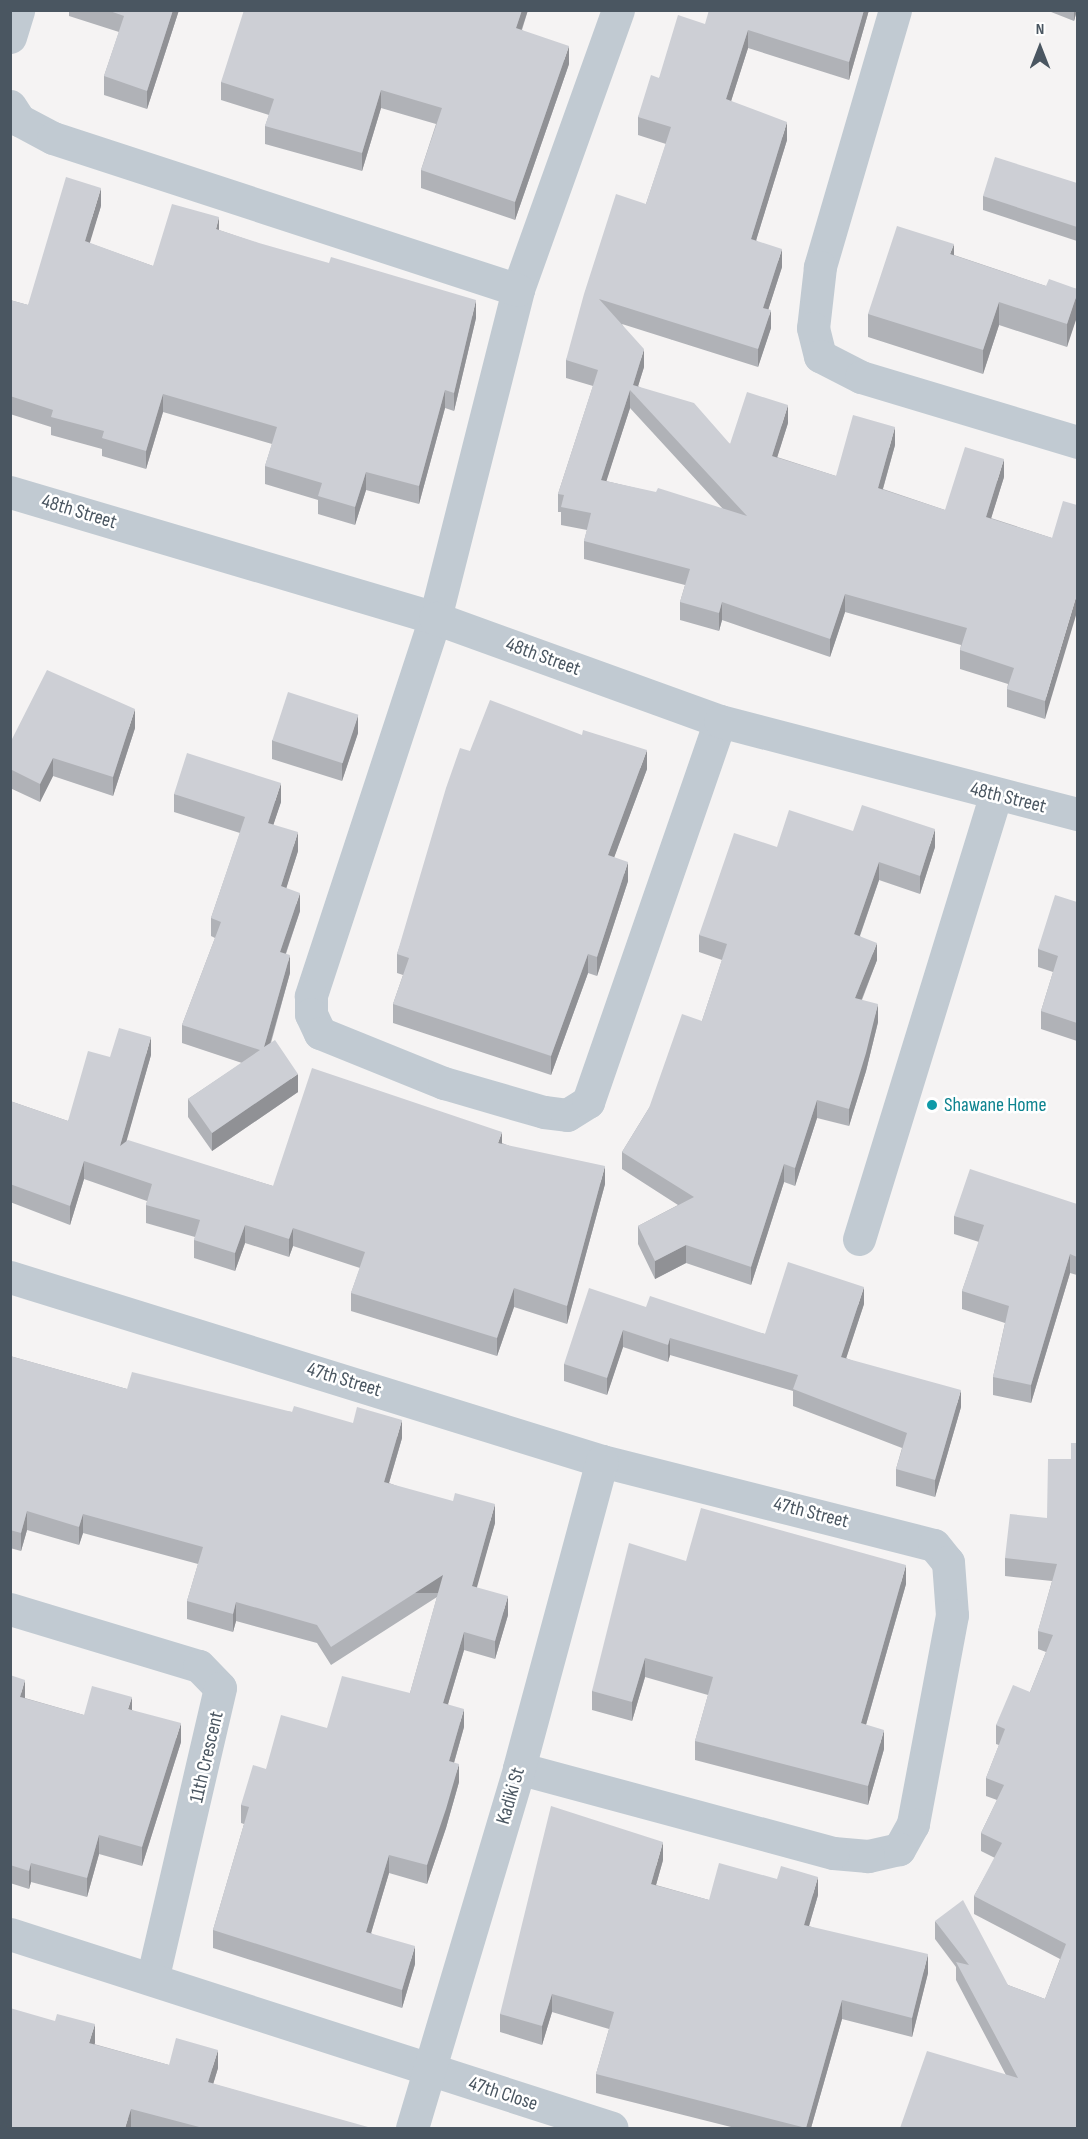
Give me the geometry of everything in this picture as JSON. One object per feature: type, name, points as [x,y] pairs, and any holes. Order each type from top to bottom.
[{"type":"street","points":[[10,37],[18,10]]},
{"type":"street","points":[[618,10],[518,290],[435,618],[311,996],[310,1014],[320,1033],[444,1083],[544,1112],[567,1115],[588,1102],[720,721]]},
{"type":"street","points":[[895,10],[818,278],[813,328],[820,356],[861,377],[1077,442]]},
{"type":"street","points":[[10,106],[19,120],[53,138],[518,290]]},
{"type":"street","name":"48th Street","points":[[10,492],[435,618],[720,721],[995,796],[1077,814]]},
{"type":"street","points":[[859,1239],[995,796]]},
{"type":"street","name":"47th Street","points":[[10,1276],[602,1461],[934,1545],[950,1572],[952,1615],[913,1824],[898,1848],[868,1856],[834,1853],[519,1768]]},
{"type":"street","name":"Kadiki St","points":[[412,2128],[519,1768],[602,1461]]},
{"type":"street","name":"11th Crescent","points":[[10,1609],[180,1658],[199,1666],[220,1688],[153,1977]]},
{"type":"street","points":[[10,1934],[153,1977],[429,2070]]},
{"type":"street","name":"47th Close","points":[[429,2070],[612,2128]]},
{"type":"building","points":[[107,10],[173,10],[147,91],[104,76],[124,16]]},
{"type":"building","points":[[244,10],[522,10],[516,28],[569,46],[515,202],[421,170],[442,108],[381,90],[362,153],[265,126],[274,99],[221,82]]},
{"type":"building","points":[[709,10],[864,10],[849,62],[748,30],[726,99],[787,122],[751,239],[782,249],[763,308],[771,310],[758,349],[599,299],[644,349],[633,385],[694,403],[730,444],[747,392],[788,405],[772,456],[836,476],[853,415],[895,427],[878,488],[945,510],[965,447],[1004,459],[986,517],[1052,538],[1063,501],[1077,505],[1077,594],[1045,701],[1007,689],[1014,668],[960,650],[967,628],[845,594],[830,639],[722,602],[719,613],[680,602],[690,569],[584,541],[591,513],[561,507],[564,495],[558,494],[598,370],[566,360],[584,294],[616,194],[646,204],[671,127],[638,117],[651,75],[659,78],[678,15],[705,24]],"holes":[[[630,390],[747,516],[658,488],[656,492],[601,480]]]},
{"type":"building","points":[[995,157],[1077,183],[1077,227],[983,196]]},
{"type":"building","points":[[66,177],[101,188],[85,241],[153,266],[172,204],[219,217],[216,229],[259,243],[329,263],[331,257],[476,300],[454,393],[445,390],[419,486],[366,472],[355,507],[318,496],[322,483],[265,466],[277,427],[163,394],[146,451],[102,438],[104,431],[51,417],[53,410],[10,396],[10,300],[28,305]]},
{"type":"building","points":[[897,226],[954,244],[950,254],[1046,286],[1049,279],[1077,289],[1067,324],[999,302],[983,350],[868,314]]},
{"type":"building","points":[[47,670],[135,709],[113,777],[53,758],[40,784],[10,769],[10,743]]},
{"type":"building","points":[[288,692],[358,715],[343,763],[272,741]]},
{"type":"building","points":[[490,700],[582,735],[583,730],[647,750],[608,855],[628,862],[597,957],[588,954],[551,1056],[393,1004],[409,958],[397,954],[446,788],[460,748],[470,751]]},
{"type":"building","points":[[187,753],[281,783],[268,823],[298,832],[281,886],[300,893],[280,952],[290,955],[264,1047],[275,1040],[298,1074],[212,1133],[188,1099],[260,1050],[182,1025],[221,922],[211,918],[245,817],[174,794]]},
{"type":"building","points":[[862,805],[935,829],[920,876],[879,862],[854,934],[877,943],[855,998],[878,1004],[849,1109],[817,1100],[795,1168],[784,1164],[751,1267],[686,1245],[655,1261],[638,1226],[694,1197],[622,1152],[649,1108],[682,1014],[702,1021],[727,944],[699,935],[734,833],[777,847],[789,810],[853,831]]},
{"type":"building","points":[[1055,895],[1077,902],[1077,1023],[1041,1011],[1058,956],[1038,949]]},
{"type":"building","points":[[119,1028],[151,1037],[120,1146],[128,1140],[273,1186],[312,1068],[502,1132],[498,1143],[605,1166],[567,1306],[514,1288],[497,1338],[351,1293],[365,1252],[293,1228],[289,1239],[245,1225],[235,1253],[194,1240],[200,1220],[146,1205],[152,1184],[84,1161],[70,1206],[10,1184],[10,1101],[68,1121],[88,1051],[110,1057]]},
{"type":"building","points":[[970,1169],[1077,1204],[1077,1257],[1070,1254],[1031,1385],[993,1377],[1009,1306],[962,1291],[984,1225],[954,1216]]},
{"type":"building","points":[[788,1262],[864,1287],[841,1357],[961,1390],[935,1480],[896,1469],[907,1433],[793,1389],[798,1375],[670,1338],[668,1345],[623,1330],[607,1378],[564,1364],[589,1288],[646,1307],[650,1296],[765,1334]]},
{"type":"building","points":[[10,1356],[127,1389],[132,1372],[292,1412],[294,1406],[353,1423],[357,1407],[402,1420],[384,1482],[453,1501],[455,1493],[495,1504],[472,1586],[508,1596],[495,1641],[464,1632],[443,1703],[464,1709],[449,1761],[459,1764],[446,1809],[427,1865],[389,1855],[366,1932],[415,1946],[402,1990],[213,1930],[249,1807],[241,1805],[253,1765],[266,1769],[281,1715],[327,1728],[342,1676],[410,1693],[443,1575],[331,1647],[317,1625],[236,1602],[233,1614],[187,1601],[203,1547],[83,1514],[79,1527],[27,1511],[21,1533],[10,1530]]},
{"type":"building","points":[[1071,1443],[1077,1443],[1077,2128],[900,2128],[927,2051],[1018,2078],[956,1962],[969,1965],[935,1921],[963,1900],[1008,1985],[1045,1999],[1066,1944],[974,1896],[1002,1843],[981,1833],[1004,1785],[986,1778],[1005,1729],[996,1725],[1013,1685],[1030,1692],[1053,1635],[1038,1631],[1057,1564],[1005,1558],[1010,1514],[1047,1518],[1048,1459],[1071,1459]]},
{"type":"building","points":[[701,1508],[906,1565],[861,1723],[884,1730],[868,1786],[695,1741],[713,1677],[645,1658],[632,1702],[592,1691],[629,1543],[686,1561]]},
{"type":"building","points":[[10,1675],[25,1680],[20,1697],[84,1715],[92,1686],[132,1697],[128,1709],[181,1723],[142,1847],[99,1835],[87,1878],[31,1863],[29,1871],[10,1865]]},
{"type":"building","points":[[551,1806],[663,1842],[651,1884],[709,1900],[719,1863],[777,1879],[781,1866],[818,1877],[804,1925],[928,1954],[912,2018],[842,2000],[806,2128],[596,2074],[614,2012],[552,1994],[542,2026],[500,2014]]},
{"type":"building","points":[[10,2008],[55,2021],[57,2014],[95,2024],[89,2043],[169,2065],[176,2038],[218,2050],[208,2082],[368,2128],[203,2128],[131,2109],[125,2128],[10,2128]]},
{"type":"place","name":"Shawane Home","points":[[932,1105]]}]
